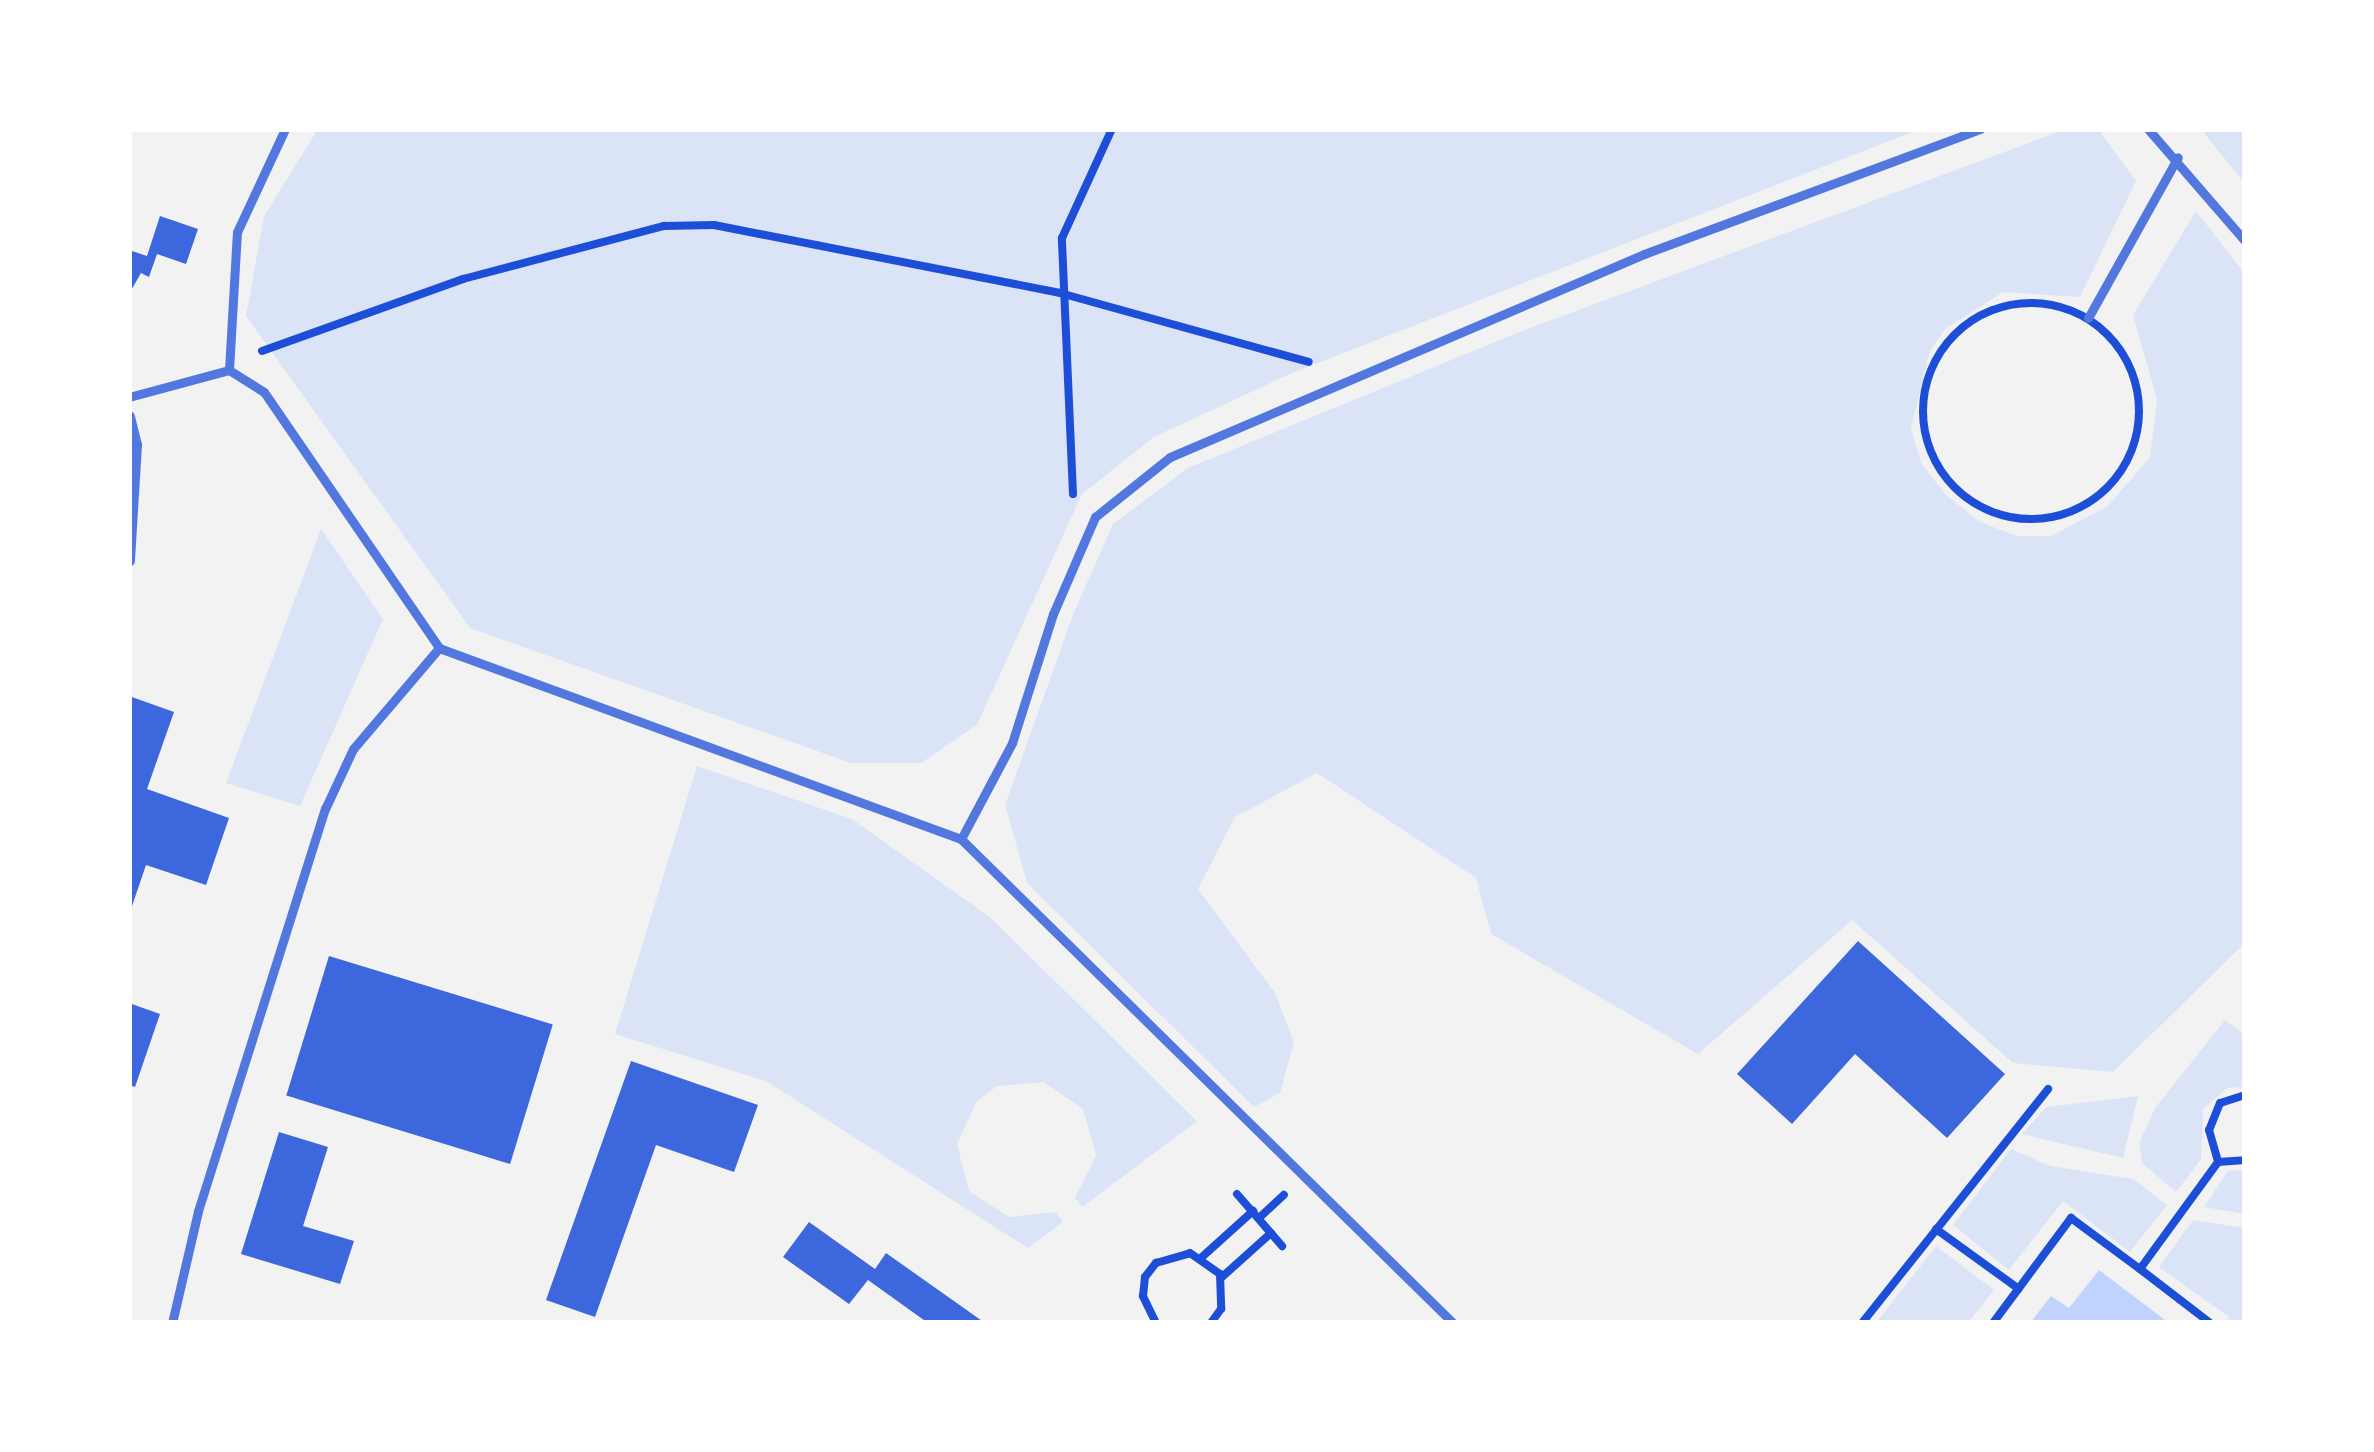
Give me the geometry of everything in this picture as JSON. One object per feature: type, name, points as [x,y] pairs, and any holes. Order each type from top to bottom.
[{"type":"street","points":[[129,417],[136,543],[129,561]]},
{"type":"lane","points":[[229,370],[237,232],[285,129]]},
{"type":"lane","points":[[961,839],[1012,743],[1095,517],[1170,457],[1366,377],[1644,254],[1981,129]]},
{"type":"lane","points":[[2148,129],[2178,157],[2245,241]]},
{"type":"lane","points":[[2087,317],[2178,157]]},
{"type":"lane","points":[[129,397],[229,370],[264,392],[439,648],[961,839],[1453,1323]]},
{"type":"lane","points":[[172,1323],[198,1211],[326,809],[353,748],[439,648]]},
{"type":"path","points":[[1078,555],[1060,293],[1071,206],[1112,129]]},
{"type":"path","points":[[249,356],[463,279],[664,226],[737,229],[1060,293],[1366,377]]},
{"type":"path","points":[[2015,303],[2053,304],[2087,317],[2116,342],[2134,375],[2136,431],[2113,482],[2083,506],[2048,518],[2010,518],[1975,503],[1947,478],[1928,446],[1923,408],[1930,371],[1964,327],[2015,303]]},
{"type":"path","points":[[1862,1323],[2048,1089]]},
{"type":"path","points":[[2140,1269],[2218,1162],[2212,1115],[2220,1103],[2245,1095]]},
{"type":"path","points":[[2218,1162],[2245,1160]]},
{"type":"path","points":[[1237,1194],[1282,1246]]},
{"type":"path","points":[[1202,1257],[1252,1211]]},
{"type":"path","points":[[1994,1323],[2071,1218],[2210,1323]]},
{"type":"path","points":[[1936,1229],[2019,1289]]},
{"type":"path","points":[[1221,1278],[1271,1233]]},
{"type":"path","points":[[1153,1322],[1143,1296],[1156,1263],[1172,1254],[1202,1257],[1221,1278],[1221,1309],[1211,1323]]},
{"type":"shaded area","points":[[318,129],[1920,129],[1292,373],[1154,437],[1082,494],[977,725],[921,763],[851,763],[470,628],[246,316],[264,216]]},
{"type":"shaded area","points":[[2066,129],[2098,129],[2136,181],[2080,297],[2003,292],[1945,329],[1930,351],[1911,428],[1921,463],[1946,495],[1980,522],[2017,536],[2051,536],[2108,506],[2150,457],[2157,399],[2133,315],[2196,211],[2245,274],[2245,943],[2113,1072],[2013,1063],[1852,920],[1698,1054],[1491,934],[1476,878],[1317,773],[1235,817],[1198,889],[1275,993],[1294,1042],[1280,1093],[1254,1107],[1027,883],[1005,805],[1074,612],[1113,524],[1188,468],[1522,331]]},
{"type":"shaded area","points":[[2201,129],[2245,129],[2245,184]]},
{"type":"shaded area","points":[[321,529],[383,619],[300,806],[226,783]]},
{"type":"shaded area","points":[[697,766],[852,819],[991,918],[1197,1121],[1082,1207],[1075,1198],[1096,1155],[1083,1109],[1044,1082],[997,1086],[977,1101],[957,1144],[969,1191],[1009,1217],[1056,1212],[1063,1222],[1028,1248],[766,1081],[615,1034]]},
{"type":"shaded area","points":[[2225,1020],[2245,1035],[2245,1087],[2227,1088],[2203,1109],[2201,1159],[2176,1192],[2142,1163],[2139,1143],[2155,1108]]},
{"type":"shaded area","points":[[2138,1096],[2123,1158],[2022,1134],[2046,1107]]},
{"type":"shaded area","points":[[2011,1149],[2050,1166],[2133,1179],[2167,1205],[2130,1252],[2063,1201],[2009,1270],[1953,1225]]},
{"type":"shaded area","points":[[2245,1170],[2245,1214],[2204,1207],[2228,1171]]},
{"type":"shaded area","points":[[2193,1220],[2245,1228],[2245,1323],[2226,1323],[2229,1317],[2159,1267]]},
{"type":"shaded area","points":[[1936,1246],[1994,1290],[1968,1323],[1876,1323]]},
{"type":"water","points":[[2099,1270],[2169,1323],[2030,1323],[2051,1296],[2069,1308]]},
{"type":"building","points":[[160,216],[198,229],[186,264],[157,254],[149,277],[141,273],[129,294],[129,250],[147,256]]},
{"type":"building","points":[[129,696],[174,712],[147,789],[229,818],[206,885],[146,865],[130,912]]},
{"type":"building","points":[[1858,941],[2005,1074],[1947,1138],[1855,1054],[1792,1124],[1737,1074]]},
{"type":"building","points":[[329,956],[553,1024],[510,1164],[286,1096]]},
{"type":"building","points":[[129,1003],[160,1014],[135,1087],[129,1085]]},
{"type":"building","points":[[631,1061],[758,1105],[734,1172],[656,1145],[595,1317],[546,1300]]},
{"type":"building","points":[[279,1132],[328,1147],[303,1226],[354,1241],[340,1284],[241,1254]]},
{"type":"building","points":[[809,1222],[875,1269],[886,1253],[985,1323],[928,1323],[868,1280],[849,1304],[783,1257]]}]
